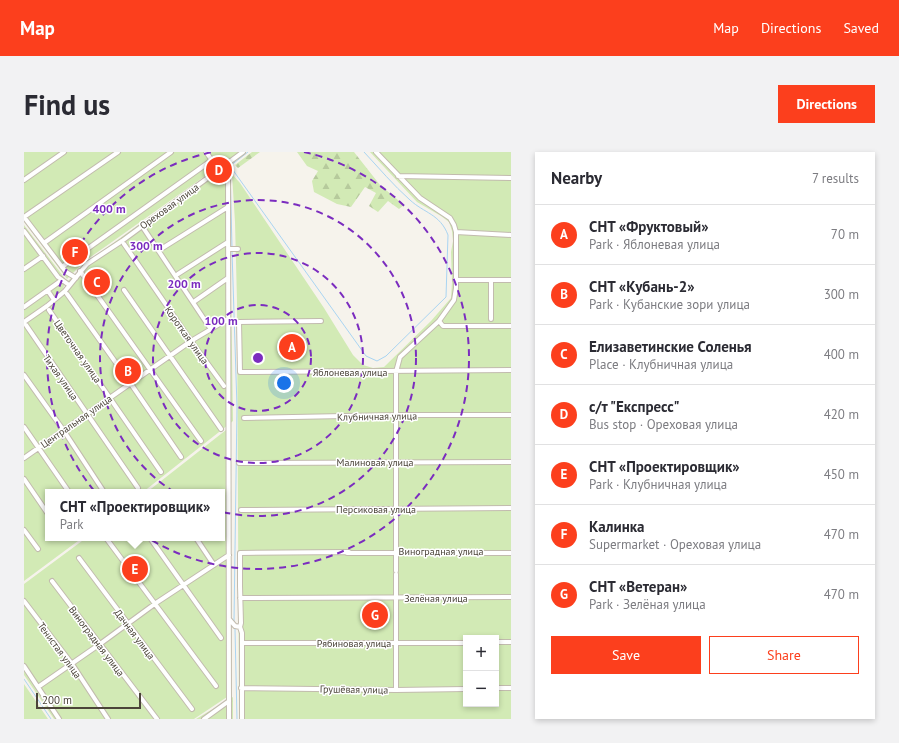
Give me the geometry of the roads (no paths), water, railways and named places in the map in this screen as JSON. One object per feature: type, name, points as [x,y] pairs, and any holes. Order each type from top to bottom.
[{"type":"street","points":[[24,180],[64,152]]},
{"type":"street","points":[[76,278],[66,272],[24,217],[118,152]]},
{"type":"street","points":[[44,243],[171,152]]},
{"type":"street","points":[[206,152],[219,170]]},
{"type":"street","name":"Ореховая улица","points":[[25,324],[65,291],[87,264],[122,241],[243,152]]},
{"type":"street","points":[[376,152],[420,198],[450,218],[456,232],[454,300],[439,321],[400,358],[396,372],[396,690]]},
{"type":"street","name":"Ореховая улица","points":[[62,267],[212,160]]},
{"type":"street","points":[[228,163],[228,242],[233,249],[228,278],[230,719]]},
{"type":"street","points":[[398,176],[511,178]]},
{"type":"street","points":[[161,249],[228,207]]},
{"type":"street","points":[[144,229],[210,328]]},
{"type":"street","points":[[24,232],[58,277],[69,285]]},
{"type":"street","points":[[456,232],[511,234]]},
{"type":"street","points":[[178,274],[228,242]]},
{"type":"street","name":"Короткая улица","points":[[124,244],[191,342],[224,386]]},
{"type":"street","points":[[24,269],[42,256]]},
{"type":"street","points":[[80,271],[201,441]]},
{"type":"street","points":[[195,301],[228,278]]},
{"type":"street","points":[[24,307],[62,280]]},
{"type":"street","points":[[455,280],[511,280]]},
{"type":"street","points":[[491,280],[491,319]]},
{"type":"street","points":[[124,290],[221,429]]},
{"type":"street","points":[[48,291],[54,300]]},
{"type":"street","points":[[68,294],[181,458]]},
{"type":"street","name":"Цветочная улица","points":[[49,310],[161,472]]},
{"type":"street","name":"Центральная улица","points":[[24,458],[210,328],[228,319]]},
{"type":"street","points":[[229,359],[237,359],[239,322],[321,321]]},
{"type":"street","points":[[439,321],[443,326],[511,326]]},
{"type":"street","name":"Тихая улица","points":[[25,324],[138,488]]},
{"type":"street","name":"Яблоневая улица","points":[[237,359],[240,372],[511,370]]},
{"type":"street","points":[[24,375],[64,431],[102,489]]},
{"type":"street","name":"Клубничная улица","points":[[244,418],[396,415],[511,415]]},
{"type":"street","points":[[24,426],[67,489]]},
{"type":"street","name":"Малиновая улица","points":[[239,462],[511,462]]},
{"type":"street","points":[[24,479],[45,510]]},
{"type":"street","name":"Персиковая улица","points":[[240,510],[511,508]]},
{"type":"street","points":[[24,530],[38,549]]},
{"type":"street","points":[[108,541],[156,603],[216,686]]},
{"type":"street","points":[[152,541],[221,638]]},
{"type":"street","points":[[198,541],[214,565]]},
{"type":"street","points":[[240,553],[349,552]]},
{"type":"street","name":"Виноградная улица","points":[[372,552],[511,552]]},
{"type":"street","points":[[240,553],[396,552]]},
{"type":"street","points":[[240,553],[242,719]]},
{"type":"street","points":[[38,687],[100,644],[127,623],[229,555]]},
{"type":"street","name":"Дачная улица","points":[[79,558],[192,709]]},
{"type":"street","name":"Виноградная улица","points":[[52,581],[157,719]]},
{"type":"street","name":"Зелёная улица","points":[[240,598],[511,597]]},
{"type":"street","name":"Тенистая улица","points":[[24,602],[72,664],[108,719]]},
{"type":"street","points":[[229,619],[235,626],[240,627]]},
{"type":"street","points":[[499,642],[511,642]]},
{"type":"street","name":"Рябиновая улица","points":[[242,643],[463,643]]},
{"type":"street","points":[[24,666],[59,719]]},
{"type":"street","name":"Грушёвая улица","points":[[241,688],[396,690],[463,689]]},
{"type":"street","points":[[499,688],[511,688]]},
{"type":"street","points":[[204,719],[230,701]]},
{"type":"waterway","points":[[232,248],[230,166],[248,152]]},
{"type":"waterway","points":[[230,166],[366,356],[377,361],[386,356],[446,297],[448,235],[441,222],[415,204],[364,152]]},
{"type":"waterway","points":[[232,251],[237,407],[234,622]]},
{"type":"waterway","points":[[235,629],[237,719]]},
{"type":"waterway","points":[[24,679],[51,719]]},
{"type":"place","name":"с/т \"Експресс\"","points":[[219,170]]},
{"type":"place","name":"Калинка","points":[[75,252]]},
{"type":"place","name":"Елизаветинские Соленья","points":[[97,282]]},
{"type":"place","name":"СНТ «Фруктовый»","points":[[292,347]]},
{"type":"place","name":"СНТ «Кубань-2»","points":[[128,371]]},
{"type":"place","name":"СНТ «Проектировщик»","points":[[135,569]]},
{"type":"place","name":"СНТ «Ветеран»","points":[[375,615]]}]
